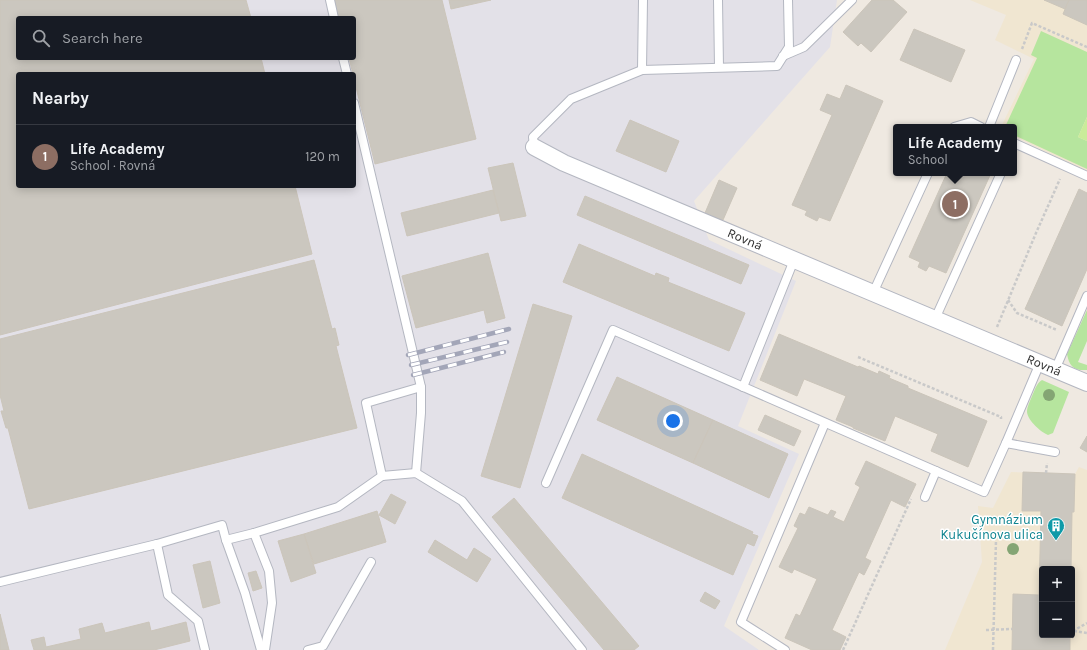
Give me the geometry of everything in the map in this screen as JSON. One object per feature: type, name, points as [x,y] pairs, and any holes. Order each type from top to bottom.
[{"type":"street","name":"Rovná","points":[[534,147],[564,163],[1087,383]]},
{"type":"lane","points":[[330,0],[334,16]]},
{"type":"lane","points":[[642,70],[643,0]]},
{"type":"lane","points":[[718,0],[719,67]]},
{"type":"lane","points":[[782,57],[789,47],[788,0]]},
{"type":"lane","points":[[782,57],[804,47],[852,0]]},
{"type":"lane","name":"Rovná","points":[[534,147],[533,138],[571,99],[642,70],[777,66],[782,57]]},
{"type":"lane","points":[[344,60],[346,72]]},
{"type":"lane","points":[[990,124],[1016,60]]},
{"type":"lane","points":[[356,111],[421,387],[421,413],[416,473]]},
{"type":"lane","points":[[964,124],[971,122],[975,124]]},
{"type":"lane","points":[[1017,144],[1087,176]]},
{"type":"lane","points":[[873,293],[927,176]]},
{"type":"lane","points":[[935,319],[1000,176]]},
{"type":"lane","points":[[743,387],[794,260]]},
{"type":"lane","points":[[1055,370],[1087,296]]},
{"type":"lane","points":[[546,483],[613,330],[984,492],[1040,363]]},
{"type":"lane","points":[[382,476],[366,403],[421,387]]},
{"type":"lane","points":[[785,650],[740,622],[826,423]]},
{"type":"lane","points":[[1006,443],[1055,452]]},
{"type":"lane","points":[[925,497],[936,471]]},
{"type":"lane","points":[[226,540],[338,507],[382,476],[416,473],[462,501],[582,650]]},
{"type":"lane","points":[[0,582],[157,544],[222,525],[245,593],[260,650]]},
{"type":"lane","points":[[254,532],[269,571],[272,603],[265,650]]},
{"type":"lane","points":[[157,544],[168,594],[198,621],[206,650]]},
{"type":"lane","points":[[308,650],[323,646],[371,562]]},
{"type":"path","points":[[1016,60],[1032,23],[1087,47]]},
{"type":"path","points":[[990,342],[1066,166]]},
{"type":"path","points":[[1008,300],[1017,313],[1069,335]]},
{"type":"path","points":[[858,357],[1001,417],[998,424]]},
{"type":"path","points":[[843,650],[913,495]]},
{"type":"path","points":[[993,650],[996,540]]},
{"type":"path","points":[[1087,623],[1073,631],[1087,633]]},
{"type":"path","points":[[986,630],[1012,629]]},
{"type":"shaded area","points":[[0,0],[837,0],[830,47],[694,201],[709,240],[796,281],[738,426],[799,454],[724,626],[759,650],[0,650]]},
{"type":"shaded area","points":[[970,0],[1087,0],[1087,172],[1017,137],[1017,124],[1002,124],[1034,59],[995,40],[1006,15]]},
{"type":"shaded area","points":[[1079,467],[1087,470],[1087,650],[945,650],[982,562],[978,506],[993,508],[1011,472],[1075,474]]},
{"type":"green space","points":[[1041,31],[1087,52],[1087,117],[1078,137],[1087,141],[1087,169],[1017,136],[1017,124],[1006,124],[1037,58],[1031,55]]},
{"type":"green space","points":[[1087,117],[1087,141],[1078,137]]},
{"type":"green space","points":[[1087,310],[1087,341],[1078,362],[1087,365],[1087,370],[1079,370],[1075,369],[1071,365],[1067,354]]},
{"type":"green space","points":[[1042,380],[1069,392],[1053,433],[1048,435],[1035,426],[1027,412],[1036,387]]},
{"type":"building","points":[[0,0],[246,0],[250,16],[16,16],[16,60],[262,60],[264,72],[16,72],[16,188],[296,188],[312,254],[0,335]]},
{"type":"building","points":[[334,0],[442,0],[476,139],[375,164],[356,87],[356,72],[352,72],[350,60],[356,60],[356,16],[338,16]]},
{"type":"building","points":[[449,0],[491,0],[451,9]]},
{"type":"building","points":[[872,0],[893,0],[907,12],[871,52],[861,43],[858,46],[843,32]]},
{"type":"building","points":[[1044,0],[1069,0],[1065,9]]},
{"type":"building","points":[[1069,0],[1087,0],[1087,25],[1063,14]]},
{"type":"building","points":[[914,29],[965,50],[951,82],[900,60]]},
{"type":"building","points":[[846,85],[883,101],[830,221],[819,217],[817,221],[805,215],[807,211],[792,205],[832,115],[820,110],[827,94],[840,99]]},
{"type":"building","points":[[630,120],[679,141],[666,172],[616,151]]},
{"type":"building","points":[[513,163],[526,216],[501,221],[488,168]]},
{"type":"building","points":[[946,176],[990,176],[946,273],[929,266],[926,271],[918,267],[920,262],[909,257]]},
{"type":"building","points":[[719,180],[737,188],[723,220],[705,213]]},
{"type":"building","points":[[1079,189],[1087,193],[1087,269],[1062,326],[1025,309]]},
{"type":"building","points":[[493,190],[499,213],[407,236],[401,213]]},
{"type":"building","points":[[585,196],[749,265],[741,284],[577,215]]},
{"type":"building","points":[[579,244],[655,276],[656,273],[669,278],[668,282],[745,313],[729,351],[563,282]]},
{"type":"building","points":[[488,253],[505,318],[487,323],[484,310],[416,328],[402,276]]},
{"type":"building","points":[[314,260],[332,329],[335,328],[339,345],[336,346],[357,428],[29,509],[8,428],[6,428],[1,411],[4,411],[0,395],[0,339]]},
{"type":"building","points":[[533,304],[572,316],[520,488],[481,476]]},
{"type":"building","points":[[779,334],[858,367],[859,366],[878,374],[879,371],[890,376],[889,378],[908,386],[908,388],[987,421],[968,467],[931,451],[938,434],[895,416],[885,441],[836,420],[846,396],[804,379],[797,396],[760,380]]},
{"type":"building","points":[[617,377],[713,420],[693,463],[597,420]]},
{"type":"building","points":[[765,415],[801,431],[794,446],[758,430]]},
{"type":"building","points":[[713,420],[788,454],[769,498],[693,463]]},
{"type":"building","points":[[1087,436],[1087,452],[1080,448]]},
{"type":"building","points":[[582,454],[753,532],[752,534],[758,536],[754,546],[747,543],[733,575],[562,498]]},
{"type":"building","points":[[866,461],[916,484],[905,507],[891,500],[865,558],[871,561],[864,575],[859,572],[832,630],[846,637],[840,650],[812,650],[785,638],[796,614],[800,616],[817,579],[794,569],[792,573],[779,567],[798,528],[794,526],[800,513],[805,515],[809,507],[828,515],[831,510],[836,512],[833,517],[844,522],[860,487],[855,484]]},
{"type":"building","name":"Gymnázium Kukučínova ulica","points":[[1023,472],[1075,474],[1074,512],[1072,512],[1071,566],[1040,566],[1041,511],[1022,511]]},
{"type":"building","points":[[391,494],[406,502],[395,524],[379,515]]},
{"type":"building","points":[[514,498],[639,646],[634,650],[604,650],[492,517]]},
{"type":"building","points":[[377,511],[386,542],[314,564],[304,534]]},
{"type":"building","points":[[304,534],[316,573],[291,582],[278,541]]},
{"type":"building","points":[[435,540],[467,560],[474,548],[491,559],[477,582],[428,552]]},
{"type":"building","points":[[210,561],[220,603],[203,608],[193,565]]},
{"type":"building","points":[[256,571],[262,588],[253,591],[248,573]]},
{"type":"building","points":[[705,592],[720,601],[715,609],[700,601]]},
{"type":"building","name":"Gymnázium Kukučínova ulica","points":[[1013,594],[1039,595],[1039,638],[1070,638],[1070,650],[1012,650]]},
{"type":"building","points":[[0,614],[9,650],[0,650]]},
{"type":"building","points":[[149,622],[151,631],[186,622],[190,641],[154,650],[34,650],[31,640],[44,637],[46,647],[81,639],[79,629],[102,623],[105,633]]},
{"type":"railway","points":[[408,355],[509,329]]},
{"type":"railway","points":[[411,365],[507,342]]},
{"type":"railway","points":[[413,375],[504,352]]},
{"type":"place","name":"Life Academy","points":[[955,204]]},
{"type":"place","name":"Gymnázium Kukučínova ulica","points":[[1056,541]]}]
